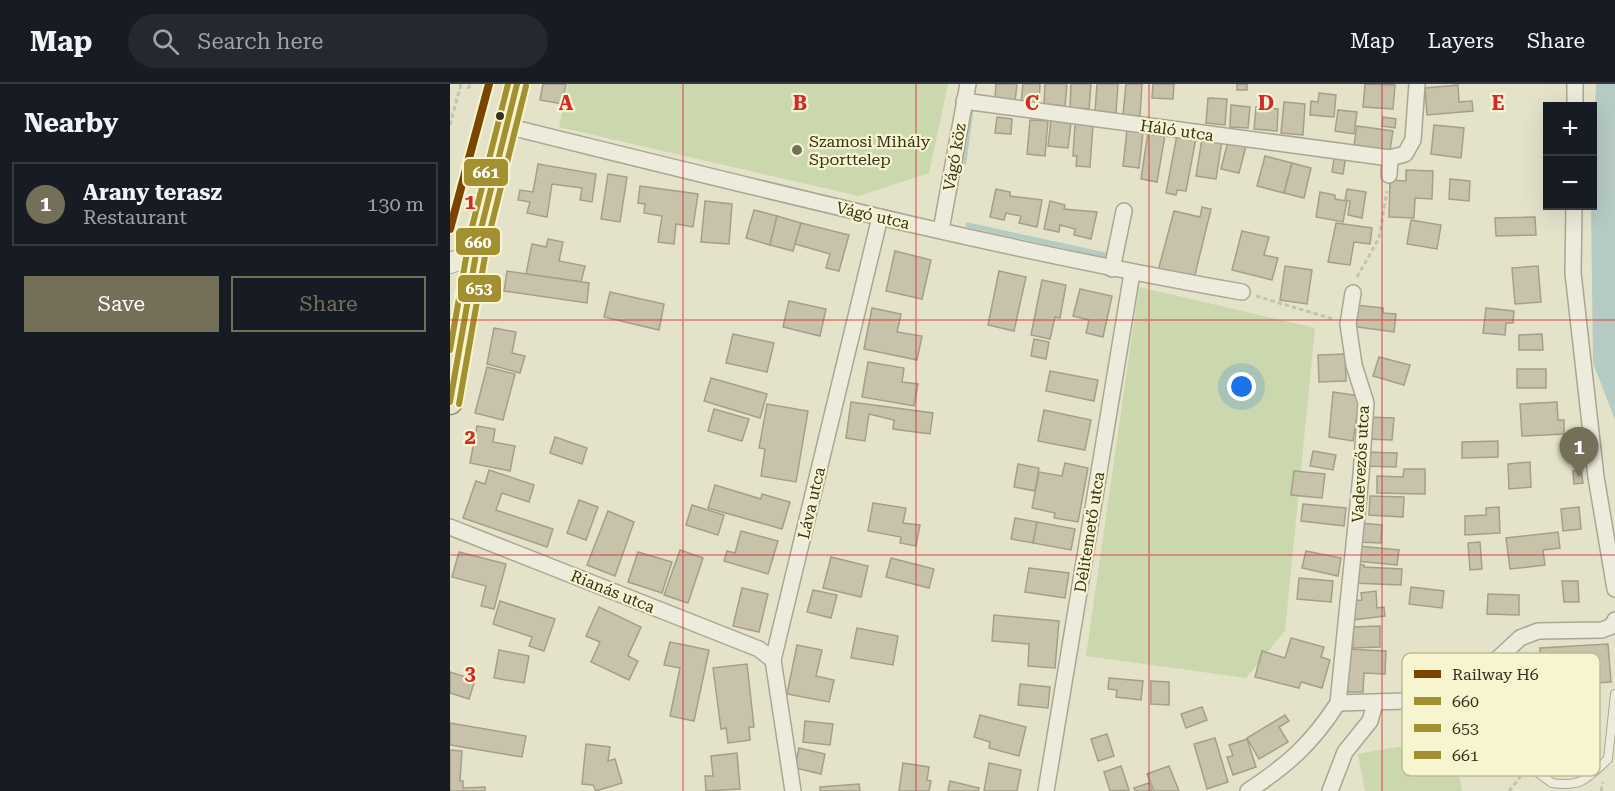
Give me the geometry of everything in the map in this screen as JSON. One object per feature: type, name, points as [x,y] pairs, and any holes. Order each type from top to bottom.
[{"type":"main road","points":[[450,402],[461,272],[479,237],[517,84]]},
{"type":"street","name":"Vágó köz","points":[[940,230],[968,84]]},
{"type":"street","points":[[1389,175],[1390,158],[1405,154],[1413,140],[1417,84]]},
{"type":"street","points":[[1575,84],[1575,102]]},
{"type":"street","name":"Háló utca","points":[[964,101],[1390,158]]},
{"type":"street","name":"Vágó utca","points":[[506,126],[880,217],[1112,269],[1242,292]]},
{"type":"street","points":[[1574,210],[1573,273],[1596,477],[1615,589]]},
{"type":"street","points":[[1112,269],[1124,211]]},
{"type":"street","name":"Láva utca","points":[[794,791],[773,660],[880,217]]},
{"type":"street","points":[[450,263],[464,258],[479,237]]},
{"type":"street","name":"Délitemető utca","points":[[1046,791],[1132,273]]},
{"type":"street","name":"Vadevezős utca","points":[[1248,791],[1278,772],[1318,735],[1338,703],[1366,403],[1354,365],[1348,324],[1353,293]]},
{"type":"street","name":"Rianás utca","points":[[450,527],[759,649],[773,660]]},
{"type":"street","points":[[1504,653],[1520,638],[1538,631],[1602,630],[1614,627]]},
{"type":"street","points":[[1338,703],[1402,702]]},
{"type":"street","points":[[1330,791],[1345,753],[1371,721],[1375,703]]},
{"type":"lane","points":[[1600,767],[1608,759],[1615,694]]},
{"type":"lane","points":[[1542,776],[1552,783],[1568,785],[1584,782],[1590,776]]},
{"type":"path","points":[[450,125],[461,84]]},
{"type":"path","points":[[468,89],[470,84]]},
{"type":"path","points":[[1353,293],[1359,273],[1379,238],[1389,175]]},
{"type":"path","points":[[1242,292],[1348,324]]},
{"type":"path","points":[[1509,791],[1522,776]]},
{"type":"green space","name":"Szamosi Mihály Sporttelep","points":[[568,84],[948,84],[929,173],[859,196],[559,127]]},
{"type":"green space","points":[[1139,287],[1315,328],[1285,631],[1246,678],[1086,656]]},
{"type":"green space","points":[[1402,746],[1402,776],[1459,776],[1462,791],[1365,791],[1358,754]]},
{"type":"shaded area","points":[[1596,84],[1615,84],[1615,420],[1593,363],[1591,210],[1597,210]]},
{"type":"building","points":[[543,84],[566,84],[562,104],[540,100]]},
{"type":"building","points":[[996,84],[1017,84],[1015,102],[995,100]]},
{"type":"building","points":[[1023,84],[1040,84],[1039,103],[1021,102]]},
{"type":"building","points":[[1045,84],[1067,84],[1065,106],[1044,104]]},
{"type":"building","points":[[1071,84],[1091,84],[1089,109],[1070,108]]},
{"type":"building","points":[[1097,84],[1118,84],[1116,113],[1095,111]]},
{"type":"building","points":[[1126,84],[1142,84],[1140,116],[1123,115]]},
{"type":"building","points":[[1153,84],[1174,84],[1173,99],[1152,98]]},
{"type":"building","points":[[1237,84],[1247,84],[1247,90],[1237,90]]},
{"type":"building","points":[[1365,84],[1395,85],[1393,109],[1363,107]]},
{"type":"building","points":[[1458,85],[1459,102],[1472,101],[1473,111],[1427,115],[1425,88]]},
{"type":"building","points":[[1319,93],[1336,95],[1334,117],[1310,115],[1311,101],[1318,102]]},
{"type":"building","points":[[1208,98],[1227,99],[1225,125],[1206,123]]},
{"type":"building","points":[[1284,102],[1305,104],[1303,135],[1281,133]]},
{"type":"building","points":[[1231,105],[1250,107],[1248,128],[1230,127]]},
{"type":"building","points":[[1256,107],[1278,109],[1277,131],[1254,129]]},
{"type":"building","points":[[1338,110],[1357,112],[1354,134],[1335,131]]},
{"type":"building","points":[[997,117],[1012,119],[1011,134],[995,133]]},
{"type":"building","points":[[1383,117],[1396,119],[1395,128],[1382,126]]},
{"type":"building","points":[[1030,120],[1048,121],[1045,156],[1027,154]]},
{"type":"building","points":[[1051,120],[1071,123],[1068,148],[1048,146]]},
{"type":"building","points":[[1075,123],[1093,125],[1090,167],[1076,166],[1077,156],[1073,156]]},
{"type":"building","points":[[1434,125],[1464,128],[1461,158],[1431,154]]},
{"type":"building","points":[[1357,126],[1393,131],[1390,150],[1354,145]]},
{"type":"building","points":[[1127,130],[1143,132],[1139,168],[1123,166]]},
{"type":"building","points":[[1148,132],[1165,135],[1157,182],[1141,179]]},
{"type":"building","points":[[1177,135],[1196,138],[1186,191],[1177,190],[1176,195],[1166,193]]},
{"type":"building","points":[[1202,139],[1222,141],[1216,179],[1196,176]]},
{"type":"building","points":[[1228,141],[1246,146],[1239,173],[1221,169]]},
{"type":"building","points":[[1335,153],[1346,155],[1343,174],[1332,172]]},
{"type":"building","points":[[1265,156],[1292,163],[1284,193],[1257,186]]},
{"type":"building","points":[[1292,163],[1311,168],[1304,198],[1284,193]]},
{"type":"building","points":[[538,164],[596,174],[592,202],[580,200],[582,188],[552,184],[547,217],[527,213],[530,202],[518,200],[520,190],[533,192]]},
{"type":"building","points":[[1406,170],[1433,171],[1432,199],[1415,198],[1414,218],[1389,217],[1390,180],[1406,181]]},
{"type":"building","points":[[608,174],[627,177],[620,222],[601,219]]},
{"type":"building","points":[[1450,179],[1470,181],[1469,201],[1449,199]]},
{"type":"building","points":[[640,186],[698,194],[693,227],[676,224],[674,244],[658,242],[662,216],[644,213],[645,204],[638,203]]},
{"type":"building","points":[[996,189],[1010,192],[1010,196],[1042,200],[1037,227],[1019,223],[1021,216],[1006,213],[1004,220],[990,217]]},
{"type":"building","points":[[1347,189],[1366,192],[1362,218],[1348,215],[1350,201],[1345,200]]},
{"type":"building","points":[[1320,192],[1335,195],[1335,199],[1347,201],[1343,222],[1316,217]]},
{"type":"building","points":[[705,201],[732,204],[729,244],[701,242]]},
{"type":"building","points":[[1050,201],[1065,205],[1064,209],[1097,212],[1091,239],[1074,235],[1075,229],[1060,225],[1059,232],[1044,229]]},
{"type":"building","points":[[1202,207],[1211,209],[1194,279],[1158,271],[1174,211],[1200,217]]},
{"type":"building","points":[[754,210],[777,216],[770,245],[746,238]]},
{"type":"building","points":[[777,216],[801,223],[793,251],[770,245]]},
{"type":"building","points":[[1535,217],[1536,235],[1496,236],[1495,218]]},
{"type":"building","points":[[1411,220],[1441,225],[1437,249],[1407,244]]},
{"type":"building","points":[[801,223],[849,235],[839,271],[826,268],[830,254],[795,244]]},
{"type":"building","points":[[1336,223],[1372,228],[1370,244],[1354,242],[1350,265],[1328,262]]},
{"type":"building","points":[[1242,231],[1269,237],[1264,255],[1278,258],[1272,280],[1232,270]]},
{"type":"building","points":[[548,239],[563,242],[559,261],[585,266],[581,282],[526,274],[532,244],[546,247]]},
{"type":"building","points":[[895,251],[931,260],[922,299],[886,291]]},
{"type":"building","points":[[1285,266],[1312,270],[1307,304],[1280,300]]},
{"type":"building","points":[[1538,266],[1541,302],[1515,304],[1512,268]]},
{"type":"building","points":[[507,271],[589,283],[587,303],[504,291]]},
{"type":"building","points":[[999,271],[1026,277],[1014,331],[988,325]]},
{"type":"building","points":[[1042,280],[1066,285],[1060,318],[1055,317],[1050,339],[1031,335]]},
{"type":"building","points":[[1080,289],[1112,296],[1103,337],[1086,333],[1089,320],[1073,316]]},
{"type":"building","points":[[610,292],[664,304],[659,330],[604,317]]},
{"type":"building","points":[[789,301],[826,309],[820,336],[783,327]]},
{"type":"building","points":[[1354,305],[1383,308],[1383,313],[1396,314],[1394,332],[1351,326]]},
{"type":"building","points":[[872,308],[901,314],[897,332],[922,336],[917,360],[864,349]]},
{"type":"building","points":[[1486,308],[1514,311],[1513,323],[1506,323],[1505,335],[1483,333]]},
{"type":"building","points":[[494,328],[516,332],[512,353],[525,356],[520,373],[487,364]]},
{"type":"building","points":[[733,334],[774,343],[767,372],[726,363]]},
{"type":"building","points":[[1542,334],[1543,350],[1519,350],[1519,335]]},
{"type":"building","points":[[1034,339],[1049,342],[1046,359],[1031,356]]},
{"type":"building","points":[[1345,354],[1346,381],[1319,382],[1318,355]]},
{"type":"building","points":[[1379,357],[1410,365],[1404,385],[1373,376]]},
{"type":"building","points":[[868,362],[904,368],[902,382],[918,384],[914,406],[862,397]]},
{"type":"building","points":[[487,367],[515,374],[503,420],[475,413]]},
{"type":"building","points":[[1517,369],[1546,369],[1546,388],[1517,388]]},
{"type":"building","points":[[1050,371],[1098,380],[1094,401],[1046,391]]},
{"type":"building","points":[[711,378],[767,394],[760,418],[704,401]]},
{"type":"building","points":[[1333,392],[1360,396],[1353,441],[1329,437]]},
{"type":"building","points":[[851,402],[933,413],[930,434],[893,429],[894,420],[869,414],[865,441],[846,438]]},
{"type":"building","points":[[1557,402],[1558,420],[1564,420],[1564,434],[1522,436],[1520,404]]},
{"type":"building","points":[[767,404],[808,411],[796,482],[761,476],[765,449],[759,448]]},
{"type":"building","points":[[714,409],[749,419],[742,441],[708,431]]},
{"type":"building","points":[[1044,410],[1091,420],[1085,450],[1038,441]]},
{"type":"building","points":[[1367,417],[1394,418],[1392,440],[1365,439]]},
{"type":"building","points":[[477,426],[495,429],[493,442],[515,446],[510,471],[470,463]]},
{"type":"building","points":[[555,437],[587,448],[582,464],[550,453]]},
{"type":"building","points":[[1498,441],[1498,457],[1462,458],[1462,442]]},
{"type":"building","points":[[1313,451],[1336,455],[1333,470],[1310,466]]},
{"type":"building","points":[[1365,452],[1397,453],[1396,467],[1364,466]]},
{"type":"building","points":[[1530,462],[1531,487],[1509,489],[1508,464]]},
{"type":"building","points":[[1065,463],[1088,468],[1078,522],[1054,518],[1055,513],[1032,508],[1039,472],[1062,476]]},
{"type":"building","points":[[1018,464],[1039,468],[1035,491],[1014,487]]},
{"type":"building","points":[[1404,469],[1425,469],[1425,494],[1377,493],[1377,476],[1403,477]]},
{"type":"building","points":[[489,470],[534,485],[529,502],[502,493],[496,510],[553,529],[547,547],[463,518],[476,481],[485,484]]},
{"type":"building","points":[[1581,470],[1583,483],[1574,484],[1573,471]]},
{"type":"building","points":[[1294,471],[1325,474],[1322,498],[1291,495]]},
{"type":"building","points":[[715,485],[761,499],[762,494],[790,502],[782,529],[708,508]]},
{"type":"building","points":[[1370,496],[1404,497],[1403,517],[1369,515]]},
{"type":"building","points":[[579,500],[598,507],[586,540],[567,533]]},
{"type":"building","points":[[873,503],[906,508],[903,523],[920,525],[916,546],[900,543],[901,537],[868,531]]},
{"type":"building","points":[[1303,504],[1346,508],[1344,526],[1301,521]]},
{"type":"building","points":[[692,505],[724,515],[718,535],[686,525]]},
{"type":"building","points":[[1499,507],[1500,533],[1465,535],[1465,516],[1486,515],[1486,508]]},
{"type":"building","points":[[1579,507],[1581,529],[1563,531],[1561,509]]},
{"type":"building","points":[[608,511],[634,522],[615,576],[587,565]]},
{"type":"building","points":[[1015,518],[1037,522],[1033,543],[1011,539]]},
{"type":"building","points":[[1037,522],[1075,529],[1071,550],[1033,543]]},
{"type":"building","points":[[1359,523],[1382,525],[1381,543],[1358,542]]},
{"type":"building","points":[[741,531],[778,541],[768,574],[724,561],[727,551],[735,553]]},
{"type":"building","points":[[1558,532],[1560,548],[1543,550],[1545,565],[1510,569],[1506,538]]},
{"type":"building","points":[[1480,542],[1482,569],[1470,570],[1468,543]]},
{"type":"building","points":[[1358,546],[1399,550],[1397,565],[1356,561]]},
{"type":"building","points":[[680,550],[703,558],[688,603],[664,595]]},
{"type":"building","points":[[1306,551],[1341,558],[1338,576],[1302,568]]},
{"type":"building","points":[[459,552],[506,564],[494,609],[481,606],[486,586],[452,577]]},
{"type":"building","points":[[638,552],[672,562],[662,593],[628,582]]},
{"type":"building","points":[[831,557],[868,566],[861,597],[823,588]]},
{"type":"building","points":[[891,558],[934,569],[929,588],[886,577]]},
{"type":"building","points":[[1352,564],[1402,569],[1401,585],[1352,583]]},
{"type":"building","points":[[1029,568],[1069,573],[1065,598],[1025,592]]},
{"type":"building","points":[[1299,578],[1333,581],[1331,602],[1297,599]]},
{"type":"building","points":[[1562,581],[1578,581],[1579,602],[1564,602]]},
{"type":"building","points":[[1411,587],[1444,591],[1442,608],[1409,604]]},
{"type":"building","points":[[742,588],[768,594],[759,632],[733,626]]},
{"type":"building","points":[[813,590],[837,595],[831,618],[807,612]]},
{"type":"building","points":[[1376,591],[1377,608],[1384,607],[1385,616],[1353,620],[1351,601],[1362,600],[1361,593]]},
{"type":"building","points":[[1488,594],[1519,595],[1519,615],[1487,614]]},
{"type":"building","points":[[500,601],[555,619],[544,651],[529,646],[532,637],[493,624]]},
{"type":"building","points":[[599,607],[641,627],[628,656],[638,661],[629,680],[591,662],[600,642],[586,636]]},
{"type":"building","points":[[994,615],[1059,621],[1055,668],[1028,666],[1029,644],[992,641]]},
{"type":"building","points":[[1380,626],[1380,647],[1353,648],[1352,627]]},
{"type":"building","points":[[857,628],[898,636],[893,665],[851,658]]},
{"type":"building","points":[[1291,638],[1324,647],[1321,657],[1330,660],[1322,688],[1301,682],[1299,688],[1255,677],[1262,651],[1285,658]]},
{"type":"building","points":[[670,642],[709,650],[694,721],[670,716],[680,668],[664,665]]},
{"type":"building","points":[[1608,644],[1611,682],[1600,683],[1600,653],[1540,653],[1540,648]]},
{"type":"building","points":[[797,645],[822,650],[816,676],[834,680],[829,702],[787,694]]},
{"type":"building","points":[[1347,649],[1386,651],[1385,674],[1364,673],[1363,692],[1345,692]]},
{"type":"building","points":[[499,650],[529,656],[524,683],[494,678]]},
{"type":"building","points":[[747,664],[754,727],[749,727],[750,740],[728,743],[726,728],[721,729],[713,668]]},
{"type":"building","points":[[450,672],[475,680],[469,699],[450,693]]},
{"type":"building","points":[[1109,678],[1143,681],[1141,700],[1116,697],[1117,690],[1108,689]]},
{"type":"building","points":[[1151,681],[1169,682],[1169,705],[1151,704]]},
{"type":"building","points":[[1020,684],[1050,687],[1048,708],[1018,705]]},
{"type":"building","points":[[1202,707],[1207,720],[1186,728],[1181,714]]},
{"type":"building","points":[[980,715],[1026,727],[1019,756],[989,748],[990,742],[974,737]]},
{"type":"building","points":[[1285,715],[1289,721],[1279,727],[1288,742],[1259,759],[1247,738]]},
{"type":"building","points":[[805,721],[833,724],[830,745],[803,742]]},
{"type":"building","points":[[450,723],[526,736],[522,757],[450,745]]},
{"type":"building","points":[[1107,734],[1114,756],[1098,761],[1091,739]]},
{"type":"building","points":[[1215,738],[1228,782],[1207,789],[1194,744]]},
{"type":"building","points":[[1247,739],[1256,767],[1233,775],[1227,757],[1233,756],[1229,745]]},
{"type":"building","points":[[586,744],[610,747],[608,761],[615,759],[622,783],[596,791],[593,785],[582,784]]},
{"type":"building","points":[[799,748],[825,754],[821,774],[795,768]]},
{"type":"building","points":[[450,750],[462,751],[460,781],[463,781],[463,788],[485,787],[485,791],[450,791]]},
{"type":"building","points":[[737,753],[740,789],[706,791],[705,776],[713,776],[711,756]]},
{"type":"building","points":[[903,763],[929,767],[927,780],[931,781],[929,791],[899,791]]},
{"type":"building","points":[[989,763],[1021,770],[1017,791],[984,791]]},
{"type":"building","points":[[1121,766],[1129,790],[1110,791],[1104,772]]},
{"type":"building","points":[[1169,766],[1179,791],[1154,791],[1147,774]]},
{"type":"building","points":[[950,781],[979,788],[978,791],[948,791]]},
{"type":"building","points":[[1149,783],[1152,791],[1135,791],[1134,788]]},
{"type":"building","points":[[859,784],[860,791],[820,791],[820,787]]},
{"type":"waterway","points":[[964,162],[971,110]]},
{"type":"waterway","points":[[968,225],[1105,255]]},
{"type":"rail line","name":"H6","points":[[450,229],[489,84]]},
{"type":"transit line","name":"661","points":[[450,350],[470,235],[508,84]]},
{"type":"transit line","name":"660","points":[[450,402],[479,237],[517,84]]},
{"type":"transit line","name":"653","points":[[459,404],[488,239],[526,86]]},
{"type":"place","name":"Szamosi Mihály Sporttelep","points":[[797,150]]},
{"type":"place","name":"Arany terasz","points":[[1579,477]]}]
